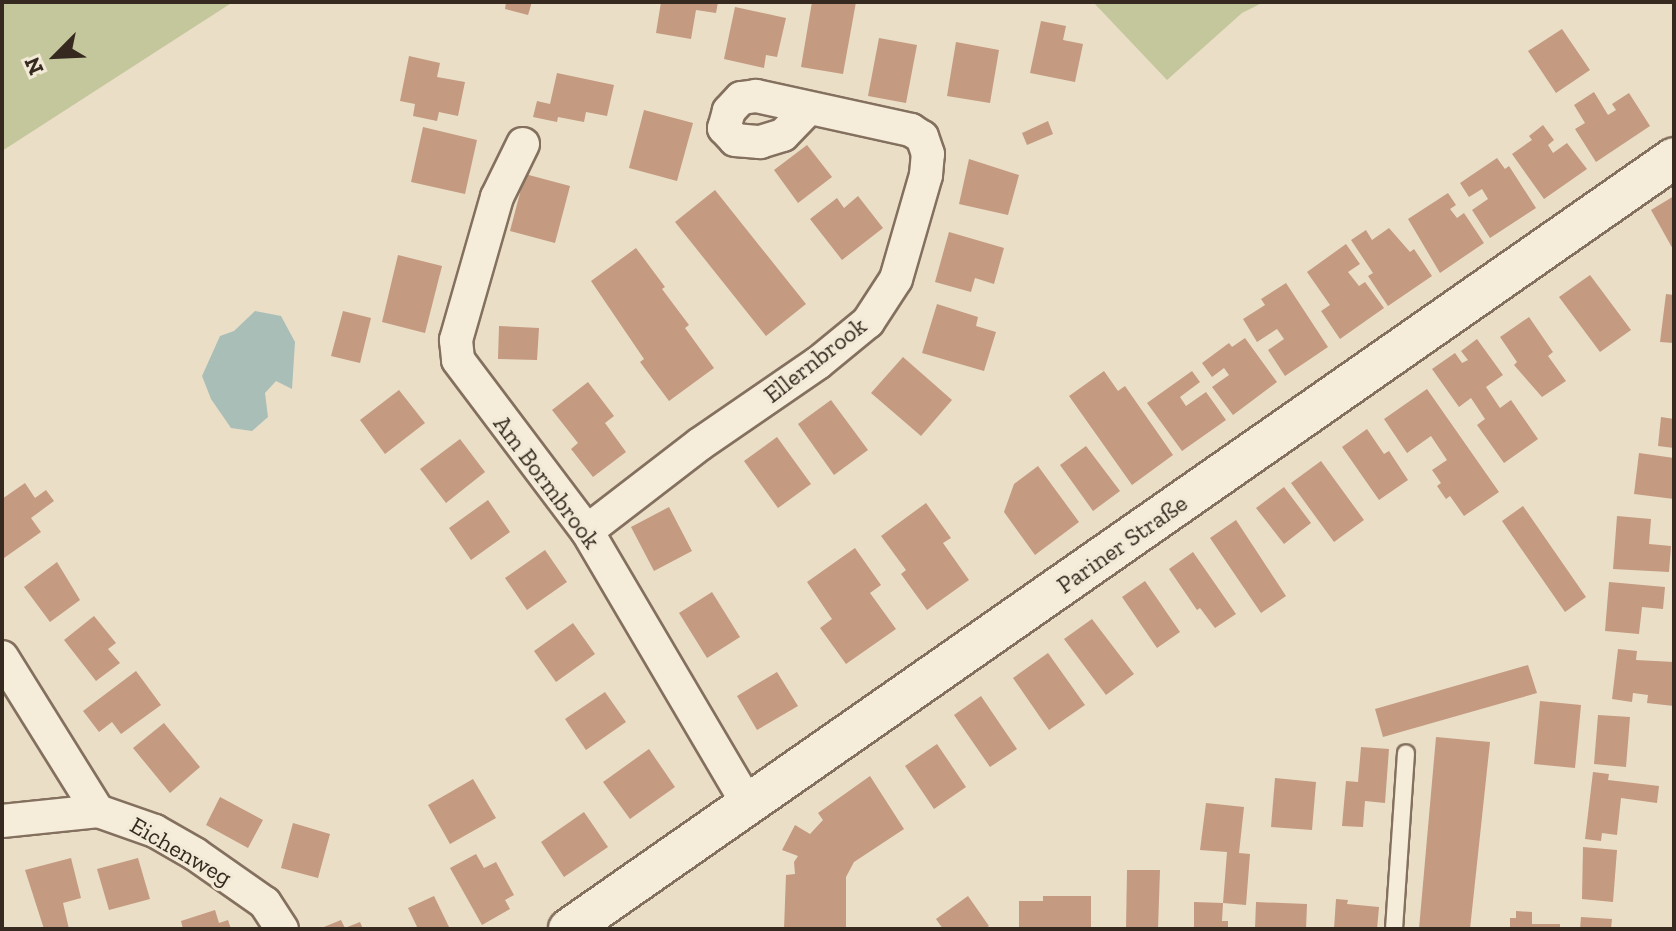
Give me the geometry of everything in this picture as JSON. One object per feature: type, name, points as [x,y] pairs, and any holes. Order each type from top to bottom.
[{"type":"street","name":"Ellernbrook","points":[[587,531],[700,444],[818,363],[868,322],[896,279],[926,175],[928,154],[922,137],[911,130],[809,108]]},
{"type":"street","name":"Am Bormbrook","points":[[523,144],[497,197],[456,340],[458,360],[587,531],[747,803]]},
{"type":"street","name":"Pariner Straße","points":[[569,929],[1674,158]]},
{"type":"street","points":[[2,657],[98,811],[2,821]]},
{"type":"street","name":"Eichenweg","points":[[98,811],[155,831],[195,854],[265,903],[282,929]]},
{"type":"lane","points":[[1394,929],[1406,753]]},
{"type":"green space","points":[[2,2],[233,2],[2,151]]},
{"type":"green space","points":[[1093,2],[1264,2],[1242,13],[1167,80]]},
{"type":"water","points":[[255,311],[281,316],[295,342],[292,389],[276,381],[265,393],[268,417],[252,431],[231,428],[211,399],[202,376],[220,336],[234,331]]},
{"type":"building","points":[[506,2],[532,2],[528,15],[505,9]]},
{"type":"building","points":[[661,2],[718,2],[716,13],[696,10],[691,39],[656,33]]},
{"type":"building","points":[[812,2],[856,2],[843,74],[801,67]]},
{"type":"building","points":[[735,7],[786,18],[777,57],[766,55],[764,68],[724,59]]},
{"type":"building","points":[[1041,21],[1066,26],[1063,40],[1083,44],[1075,82],[1030,73]]},
{"type":"building","points":[[1562,29],[1590,70],[1556,93],[1528,51]]},
{"type":"building","points":[[879,38],[917,45],[906,103],[868,96]]},
{"type":"building","points":[[956,42],[999,50],[990,103],[947,96]]},
{"type":"building","points":[[409,56],[440,63],[437,77],[465,82],[458,116],[439,112],[437,121],[413,116],[415,104],[400,101]]},
{"type":"building","points":[[557,73],[614,85],[607,116],[586,112],[584,122],[558,117],[557,122],[533,117],[537,101],[550,104]]},
{"type":"building","points":[[1594,92],[1608,115],[1616,110],[1612,104],[1629,93],[1650,126],[1596,162],[1575,129],[1585,123],[1574,105]]},
{"type":"building","points":[[644,110],[693,123],[677,181],[629,168]]},
{"type":"building","points":[[1048,121],[1053,134],[1027,145],[1022,133]]},
{"type":"building","points":[[1543,125],[1554,140],[1548,145],[1553,153],[1567,143],[1587,169],[1544,199],[1512,154],[1532,140],[1529,136]]},
{"type":"building","points":[[423,127],[477,140],[465,194],[411,182]]},
{"type":"building","points":[[807,145],[832,177],[798,203],[774,170]]},
{"type":"building","points":[[1497,158],[1505,169],[1509,166],[1536,208],[1490,238],[1472,210],[1488,199],[1482,189],[1469,197],[1460,183]]},
{"type":"building","points":[[969,159],[1019,175],[1008,215],[959,204]]},
{"type":"building","points":[[525,174],[570,186],[555,243],[510,231]]},
{"type":"building","points":[[715,190],[806,304],[766,336],[675,222]]},
{"type":"building","points":[[1448,193],[1456,205],[1450,209],[1457,218],[1464,213],[1484,243],[1440,273],[1408,219]]},
{"type":"building","points":[[858,196],[883,228],[842,260],[810,219],[837,198],[844,208]]},
{"type":"building","points":[[1674,196],[1674,251],[1651,210]]},
{"type":"building","points":[[1389,228],[1410,252],[1414,249],[1432,276],[1388,306],[1368,276],[1373,273],[1351,240],[1366,230],[1372,240]]},
{"type":"building","points":[[949,232],[1004,248],[994,284],[975,278],[971,292],[935,282]]},
{"type":"building","points":[[1346,244],[1360,264],[1348,272],[1359,286],[1365,282],[1384,308],[1340,339],[1321,311],[1330,305],[1307,272]]},
{"type":"building","points":[[636,248],[665,287],[662,289],[689,325],[685,328],[714,368],[669,401],[640,362],[644,359],[591,281]]},
{"type":"building","points":[[398,255],[442,266],[425,333],[382,322]]},
{"type":"building","points":[[1590,275],[1631,330],[1600,352],[1559,297]]},
{"type":"building","points":[[1286,283],[1328,347],[1285,376],[1268,350],[1284,339],[1277,329],[1257,342],[1243,319],[1265,305],[1261,299]]},
{"type":"building","points":[[1666,294],[1674,295],[1674,343],[1660,342]]},
{"type":"building","points":[[937,304],[978,317],[976,326],[996,332],[984,371],[922,353]]},
{"type":"building","points":[[343,311],[371,318],[360,363],[331,356]]},
{"type":"building","points":[[1529,317],[1553,352],[1548,356],[1566,381],[1542,397],[1514,365],[1517,362],[1500,337]]},
{"type":"building","points":[[499,326],[539,328],[537,360],[498,359]]},
{"type":"building","points":[[1245,338],[1277,382],[1233,415],[1212,387],[1229,375],[1224,368],[1212,377],[1202,363],[1229,343],[1232,347]]},
{"type":"building","points":[[1477,339],[1503,375],[1486,387],[1500,408],[1511,400],[1538,439],[1504,463],[1477,425],[1485,419],[1471,398],[1459,407],[1432,369],[1455,353],[1462,363],[1468,360],[1461,351]]},
{"type":"building","points":[[903,357],[952,400],[921,436],[871,393]]},
{"type":"building","points":[[1104,371],[1118,391],[1125,386],[1173,455],[1132,485],[1069,396]]},
{"type":"building","points":[[1192,371],[1200,382],[1180,397],[1186,406],[1206,392],[1226,420],[1182,451],[1147,403]]},
{"type":"building","points":[[588,382],[614,416],[605,423],[626,452],[593,477],[571,449],[578,443],[552,410]]},
{"type":"building","points":[[1427,389],[1499,492],[1464,516],[1450,496],[1446,499],[1437,486],[1441,483],[1432,470],[1447,460],[1431,436],[1407,453],[1384,419]]},
{"type":"building","points":[[399,390],[425,423],[385,454],[360,420]]},
{"type":"building","points":[[831,400],[868,450],[834,475],[798,424]]},
{"type":"building","points":[[1661,417],[1674,419],[1674,448],[1658,446]]},
{"type":"building","points":[[1367,429],[1384,454],[1389,451],[1408,480],[1379,500],[1342,447]]},
{"type":"building","points":[[777,437],[811,484],[778,508],[744,461]]},
{"type":"building","points":[[460,439],[485,472],[446,503],[420,469]]},
{"type":"building","points":[[1086,446],[1120,491],[1093,511],[1060,465]]},
{"type":"building","points":[[1639,453],[1674,458],[1674,499],[1634,494]]},
{"type":"building","points":[[1321,461],[1364,520],[1334,542],[1291,483]]},
{"type":"building","points":[[1038,466],[1079,522],[1035,555],[1004,512],[1014,484]]},
{"type":"building","points":[[25,483],[35,498],[46,490],[54,501],[31,518],[41,532],[4,558],[2,499]]},
{"type":"building","points":[[1284,487],[1311,523],[1284,544],[1256,508]]},
{"type":"building","points":[[488,500],[510,532],[471,560],[449,528]]},
{"type":"building","points":[[926,503],[951,538],[943,543],[969,580],[927,610],[901,574],[906,570],[881,536]]},
{"type":"building","points":[[1523,506],[1586,597],[1565,612],[1502,521]]},
{"type":"building","points":[[669,507],[692,551],[654,571],[631,527]]},
{"type":"building","points":[[1617,516],[1651,519],[1649,544],[1671,546],[1669,572],[1613,569]]},
{"type":"building","points":[[1236,520],[1286,596],[1261,613],[1210,538]]},
{"type":"building","points":[[855,548],[881,585],[870,593],[896,629],[846,664],[820,628],[832,619],[807,582]]},
{"type":"building","points":[[545,550],[567,582],[527,610],[505,578]]},
{"type":"building","points":[[1193,552],[1236,614],[1215,628],[1200,608],[1197,610],[1169,569]]},
{"type":"building","points":[[57,562],[80,600],[50,622],[24,587]]},
{"type":"building","points":[[1145,581],[1180,632],[1157,648],[1122,597]]},
{"type":"building","points":[[1609,582],[1665,587],[1663,609],[1642,607],[1639,634],[1605,631]]},
{"type":"building","points":[[712,592],[740,637],[707,658],[679,613]]},
{"type":"building","points":[[94,616],[116,643],[108,649],[120,663],[96,681],[64,640]]},
{"type":"building","points":[[1092,619],[1134,674],[1106,695],[1064,639]]},
{"type":"building","points":[[573,623],[595,654],[556,682],[534,651]]},
{"type":"building","points":[[1618,649],[1637,651],[1636,660],[1674,662],[1674,706],[1647,703],[1648,695],[1633,693],[1632,702],[1612,699]]},
{"type":"building","points":[[1048,653],[1085,705],[1049,730],[1013,678]]},
{"type":"building","points":[[1528,665],[1537,693],[1383,737],[1375,709]]},
{"type":"building","points":[[136,671],[161,705],[121,734],[112,722],[99,732],[83,711]]},
{"type":"building","points":[[777,672],[798,706],[757,730],[737,696]]},
{"type":"building","points":[[605,692],[626,722],[586,750],[565,719]]},
{"type":"building","points":[[981,696],[1017,749],[990,767],[954,715]]},
{"type":"building","points":[[1540,701],[1581,705],[1575,768],[1534,764]]},
{"type":"building","points":[[1598,715],[1630,717],[1626,767],[1594,764]]},
{"type":"building","points":[[164,723],[200,767],[170,793],[133,748]]},
{"type":"building","points":[[1436,737],[1490,742],[1470,929],[1419,929]]},
{"type":"building","points":[[937,744],[966,787],[934,809],[905,766]]},
{"type":"building","points":[[1361,747],[1389,749],[1385,803],[1365,801],[1363,827],[1342,826],[1346,781],[1358,782]]},
{"type":"building","points":[[649,749],[675,787],[630,819],[603,782]]},
{"type":"building","points":[[1593,772],[1609,774],[1608,780],[1659,786],[1657,803],[1621,798],[1617,835],[1602,833],[1601,841],[1585,839]]},
{"type":"building","points":[[870,776],[904,829],[854,862],[846,877],[846,929],[784,929],[786,875],[795,874],[794,862],[798,856],[782,850],[795,825],[810,834],[823,820],[818,813]]},
{"type":"building","points":[[1275,778],[1316,782],[1312,830],[1271,827]]},
{"type":"building","points":[[473,779],[496,818],[450,844],[428,805]]},
{"type":"building","points":[[220,797],[263,820],[248,848],[206,825]]},
{"type":"building","points":[[1206,803],[1244,807],[1239,853],[1250,854],[1246,905],[1223,903],[1227,852],[1200,850]]},
{"type":"building","points":[[584,812],[608,847],[564,877],[541,842]]},
{"type":"building","points":[[293,823],[330,834],[318,878],[281,868]]},
{"type":"building","points":[[1583,847],[1617,850],[1613,902],[1582,899]]},
{"type":"building","points":[[476,854],[484,868],[496,862],[514,895],[505,900],[510,909],[482,925],[450,868]]},
{"type":"building","points":[[71,858],[81,898],[63,903],[69,929],[44,929],[25,870]]},
{"type":"building","points":[[138,858],[150,899],[109,910],[97,869]]},
{"type":"building","points":[[1127,870],[1160,870],[1158,929],[1126,929]]},
{"type":"building","points":[[434,896],[450,929],[418,929],[408,908]]},
{"type":"building","points":[[968,896],[989,926],[985,929],[943,929],[936,919]]},
{"type":"building","points":[[1043,896],[1091,896],[1091,929],[1019,929],[1019,901],[1043,901]]},
{"type":"building","points":[[1336,899],[1348,900],[1347,904],[1379,907],[1377,929],[1334,929]]},
{"type":"building","points":[[1194,902],[1223,903],[1222,921],[1228,921],[1228,929],[1194,929]]},
{"type":"building","points":[[1256,902],[1307,904],[1306,929],[1255,929]]},
{"type":"building","points":[[215,910],[219,923],[228,920],[231,929],[183,929],[181,921]]},
{"type":"building","points":[[1516,911],[1532,912],[1532,924],[1560,924],[1560,929],[1510,929],[1510,918],[1516,918]]},
{"type":"building","points":[[1581,917],[1612,919],[1611,929],[1580,929]]},
{"type":"building","points":[[341,920],[345,928],[360,922],[363,929],[319,929]]}]
